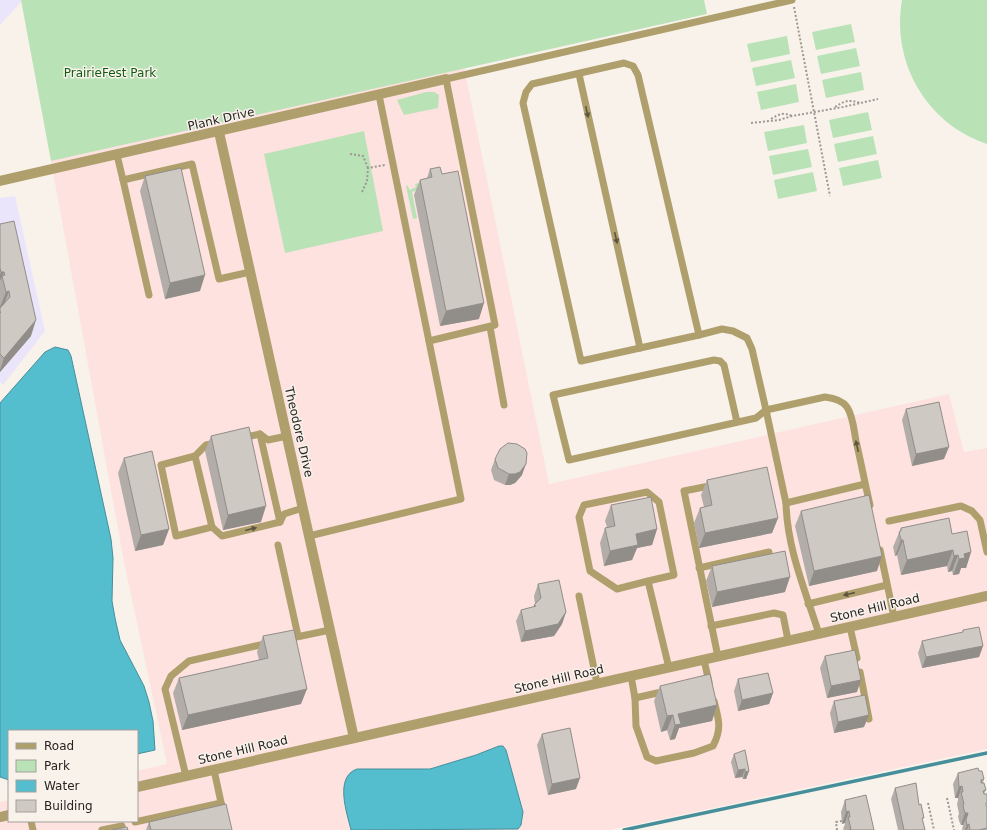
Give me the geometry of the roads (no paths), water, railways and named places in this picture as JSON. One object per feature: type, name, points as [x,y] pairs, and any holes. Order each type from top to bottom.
[{"type":"street","name":"Plank Drive","points":[[0,181],[446,79]]},
{"type":"street","name":"Theodore Drive","points":[[219,132],[354,738]]},
{"type":"street","name":"Stone Hill Road","points":[[138,787],[987,596]]},
{"type":"lane","points":[[429,341],[495,325],[446,79],[793,3]]},
{"type":"lane","points":[[699,335],[638,75],[634,66],[624,63],[532,84],[526,92],[523,103],[524,111],[581,361],[699,335],[722,329],[734,331],[747,338],[752,349],[766,410],[786,502],[786,521],[799,576],[819,634]]},
{"type":"lane","points":[[579,74],[640,348]]},
{"type":"lane","points":[[309,536],[461,499],[379,95]]},
{"type":"lane","points":[[117,155],[149,295]]},
{"type":"lane","points":[[123,180],[192,164],[219,279],[250,272]]},
{"type":"lane","points":[[490,327],[504,405]]},
{"type":"lane","points":[[737,422],[724,365],[720,361],[714,360],[553,395],[569,460],[756,418],[766,410],[825,397],[835,398],[843,402],[848,408],[872,513]]},
{"type":"lane","points":[[237,438],[260,434],[268,440],[287,436]]},
{"type":"lane","points":[[260,434],[280,522]]},
{"type":"lane","points":[[212,527],[176,536],[161,465],[195,456],[206,445],[222,442]]},
{"type":"lane","points":[[195,456],[212,527],[222,536],[280,522],[284,514],[303,508]]},
{"type":"lane","points":[[718,657],[684,491],[719,484]]},
{"type":"lane","points":[[786,502],[865,484]]},
{"type":"lane","points":[[647,492],[659,502],[674,575],[648,581],[616,589],[590,571],[579,517],[584,505],[647,492]]},
{"type":"lane","points":[[889,521],[961,506],[972,511],[980,520],[987,552]]},
{"type":"lane","points":[[878,542],[894,617]]},
{"type":"lane","points":[[278,545],[298,636]]},
{"type":"lane","points":[[699,568],[769,552]]},
{"type":"lane","points":[[648,581],[669,668]]},
{"type":"lane","points":[[808,604],[887,585]]},
{"type":"lane","points":[[579,596],[597,683]]},
{"type":"lane","points":[[711,626],[774,613],[783,615],[788,640]]},
{"type":"lane","points":[[850,626],[869,719]]},
{"type":"lane","points":[[281,640],[330,630]]},
{"type":"lane","points":[[186,776],[166,689],[168,680],[189,661],[273,642]]},
{"type":"lane","points":[[631,676],[635,698],[636,726],[647,756],[656,760],[694,753],[713,746],[719,734],[718,716],[708,687],[704,660]]},
{"type":"lane","points":[[635,698],[675,689]]},
{"type":"lane","points":[[214,770],[224,817]]},
{"type":"lane","points":[[138,821],[221,803]]},
{"type":"lane","points":[[135,822],[136,830]]},
{"type":"lane","points":[[102,830],[122,826]]},
{"type":"water","points":[[55,347],[68,350],[71,356],[111,539],[113,558],[112,601],[115,618],[120,640],[144,686],[149,702],[153,721],[155,750],[138,754],[138,730],[8,730],[8,780],[0,777],[0,403],[45,352]]},
{"type":"water","points":[[499,746],[503,746],[506,750],[523,812],[521,825],[518,829],[351,830],[345,805],[344,787],[350,773],[357,769],[430,769],[476,755]]},
{"type":"waterway","points":[[624,830],[987,753]]},
{"type":"park label","name":"PrairieFest Park","points":[[110,73]]}]
